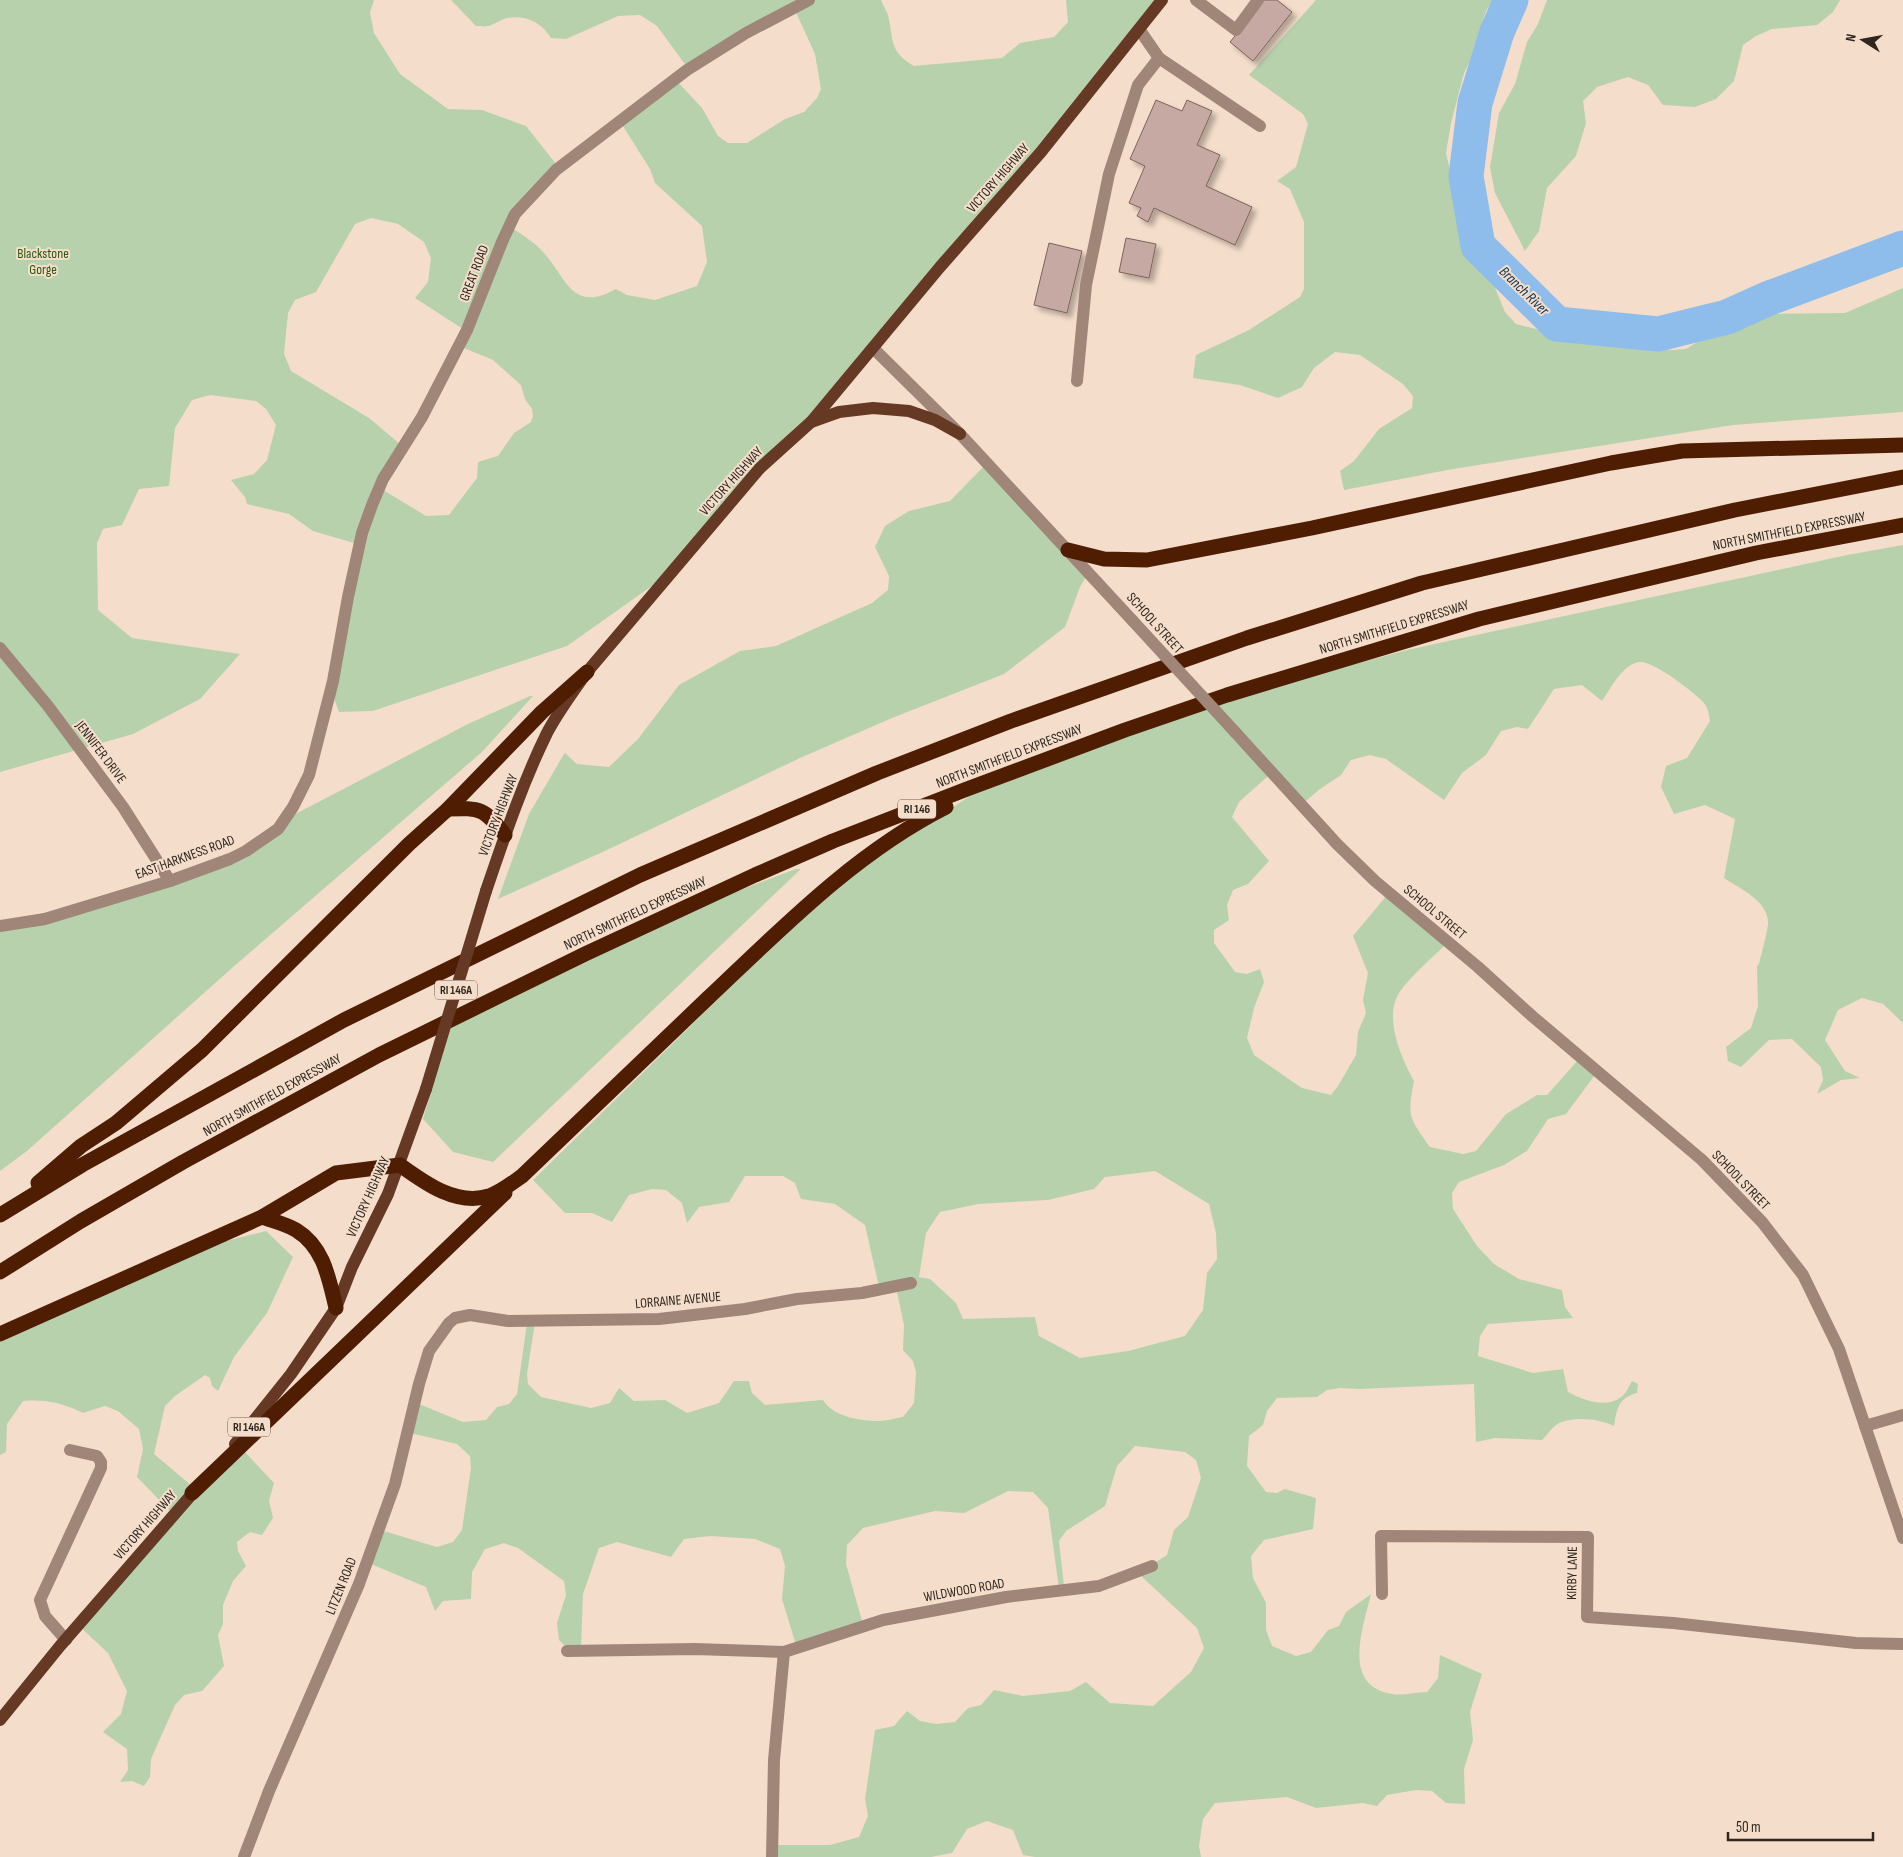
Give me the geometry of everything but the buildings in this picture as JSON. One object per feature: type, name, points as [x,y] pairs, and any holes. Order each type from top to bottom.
[{"type":"highway","points":[[1068,550],[1104,560],[1146,560],[1312,528],[1611,463],[1682,451],[1903,445]]},
{"type":"highway","points":[[6,1212],[82,1165],[344,1020],[640,875],[877,773],[984,731],[1247,638],[1422,584],[1735,510],[1903,477]]},
{"type":"highway","name":"NORTH SMITHFIELD EXPRESSWAY","points":[[0,1272],[81,1221],[183,1162],[379,1055],[584,954],[833,841],[1025,766],[1125,730],[1227,695],[1479,619],[1756,553],[1903,525]]},
{"type":"highway","points":[[6,1212],[81,1146],[116,1123],[202,1050],[409,844],[448,809],[542,712],[587,672]]},
{"type":"highway","points":[[192,1494],[754,954],[836,880],[877,849],[931,814],[1025,766]]},
{"type":"highway","points":[[448,809],[475,808],[492,818],[505,834]]},
{"type":"highway","points":[[0,1334],[262,1217],[336,1173],[400,1165],[437,1189],[464,1198],[488,1196],[501,1191],[522,1176]]},
{"type":"highway","points":[[262,1217],[294,1229],[316,1248],[329,1279],[336,1308]]},
{"type":"main road","name":"VICTORY HIGHWAY","points":[[0,1720],[66,1640],[246,1431],[291,1374],[336,1308],[352,1267],[400,1165],[426,1089],[505,834],[548,733],[564,705],[587,672],[760,468],[811,422],[940,267],[1041,152],[1162,0]]},
{"type":"main road","points":[[811,422],[839,412],[873,408],[910,411],[935,420],[960,434]]},
{"type":"street","name":"GREAT ROAD","points":[[333,681],[362,533],[372,505],[383,479],[422,417],[467,330],[515,214],[556,170],[687,70],[775,16],[809,0]]},
{"type":"street","points":[[1196,0],[1236,30],[1258,0]]},
{"type":"street","points":[[1139,29],[1159,58],[1260,126]]},
{"type":"street","points":[[1077,381],[1086,285],[1109,174],[1138,85],[1159,58]]},
{"type":"street","name":"SCHOOL STREET","points":[[873,348],[960,434],[1337,844],[1375,881],[1702,1160],[1762,1222],[1803,1275],[1839,1349],[1903,1538]]},
{"type":"street","name":"JENNIFER DRIVE","points":[[0,648],[48,706],[123,807],[170,881]]},
{"type":"street","name":"EAST HARKNESS ROAD","points":[[0,926],[46,919],[170,881],[230,859],[246,851],[278,829],[286,819],[309,775],[333,681]]},
{"type":"street","name":"LORRAINE AVENUE","points":[[449,1322],[454,1318],[470,1315],[508,1321],[659,1318],[745,1309],[797,1298],[862,1292],[910,1283]]},
{"type":"street","name":"LITZEN ROAD","points":[[244,1857],[269,1791],[359,1584],[395,1484],[419,1384],[430,1351],[449,1322]]},
{"type":"street","points":[[1865,1426],[1903,1415]]},
{"type":"street","points":[[66,1640],[45,1616],[40,1600],[101,1468],[101,1462],[97,1456],[70,1450]]},
{"type":"street","name":"KIRBY LANE","points":[[1382,1594],[1381,1536],[1588,1537],[1587,1617],[1673,1623],[1856,1643],[1903,1644]]},
{"type":"street","name":"WILDWOOD ROAD","points":[[567,1651],[695,1649],[784,1652],[883,1620],[1006,1598],[1099,1586],[1152,1566]]},
{"type":"street","points":[[772,1857],[774,1760],[784,1652]]},
{"type":"green space","name":"Blackstone Gorge","points":[[0,0],[374,0],[370,13],[374,33],[400,74],[448,109],[482,110],[526,126],[556,164],[508,225],[538,247],[565,281],[579,295],[589,297],[601,296],[616,289],[627,295],[655,300],[697,286],[707,262],[702,226],[655,183],[650,169],[619,120],[676,80],[702,108],[718,136],[728,143],[747,143],[785,119],[804,112],[817,98],[821,89],[815,54],[794,8],[687,67],[657,26],[640,15],[618,16],[566,39],[551,38],[538,24],[527,19],[514,17],[492,25],[476,26],[451,0],[881,0],[888,15],[896,50],[914,66],[1002,58],[1020,43],[1054,37],[1068,22],[1066,0],[1166,0],[875,344],[673,571],[567,646],[373,711],[339,712],[330,688],[354,543],[313,531],[289,514],[247,504],[245,497],[231,480],[254,474],[267,460],[276,425],[266,409],[256,401],[210,395],[192,400],[175,428],[169,486],[139,489],[122,525],[103,529],[97,543],[98,610],[132,638],[240,654],[200,699],[133,734],[0,772]],"holes":[[[371,218],[398,224],[424,242],[431,258],[428,282],[415,298],[463,329],[459,346],[493,360],[521,385],[525,399],[532,409],[533,416],[531,422],[514,433],[498,456],[478,462],[477,478],[449,515],[426,516],[380,488],[400,444],[369,418],[291,371],[284,354],[288,313],[295,300],[316,292],[355,224]]]},
{"type":"green space","points":[[1316,0],[1493,0],[1486,11],[1470,61],[1464,73],[1451,123],[1446,153],[1454,187],[1505,312],[1516,324],[1568,337],[1672,350],[1686,349],[1717,330],[1766,314],[1845,313],[1903,288],[1903,412],[1733,425],[1453,469],[1344,490],[1340,471],[1354,461],[1379,429],[1412,408],[1413,396],[1403,384],[1360,355],[1335,352],[1314,368],[1302,387],[1278,398],[1240,385],[1193,378],[1196,355],[1249,330],[1300,297],[1304,289],[1304,222],[1290,189],[1277,181],[1296,167],[1308,124],[1303,114],[1249,75]]},
{"type":"green space","points":[[1547,0],[1840,0],[1833,12],[1817,25],[1772,29],[1756,36],[1743,45],[1734,81],[1716,99],[1695,107],[1663,105],[1648,85],[1628,77],[1597,87],[1583,101],[1586,123],[1576,156],[1547,188],[1539,231],[1525,251],[1495,193],[1490,167],[1499,113],[1515,84],[1527,42],[1538,24]]},
{"type":"green space","points":[[986,464],[1087,575],[1080,587],[1065,627],[1004,674],[892,718],[800,758],[607,850],[498,899],[529,814],[565,753],[577,764],[609,767],[638,739],[679,685],[740,651],[776,646],[872,603],[888,590],[889,576],[875,547],[885,526],[909,511],[950,501]]},
{"type":"green space","points":[[1903,545],[1903,1023],[1883,1004],[1862,998],[1838,1010],[1825,1040],[1845,1071],[1860,1078],[1841,1080],[1817,1094],[1823,1080],[1821,1067],[1792,1039],[1769,1040],[1741,1067],[1728,1061],[1726,1047],[1751,1028],[1758,1006],[1757,966],[1766,935],[1767,917],[1759,902],[1724,878],[1735,819],[1705,805],[1674,814],[1661,787],[1666,766],[1687,758],[1710,721],[1708,711],[1699,698],[1654,666],[1639,662],[1627,668],[1622,672],[1602,701],[1582,685],[1554,689],[1528,729],[1517,727],[1501,731],[1486,755],[1462,773],[1444,800],[1386,759],[1370,755],[1351,760],[1341,775],[1300,806],[1268,776],[1239,802],[1232,817],[1269,861],[1248,884],[1233,890],[1227,905],[1229,920],[1214,930],[1214,943],[1235,972],[1247,974],[1260,969],[1264,982],[1254,1008],[1247,1038],[1254,1055],[1302,1088],[1331,1095],[1356,1055],[1358,1032],[1366,1013],[1363,1000],[1368,973],[1353,936],[1387,895],[1444,946],[1401,990],[1393,1011],[1395,1036],[1414,1081],[1410,1110],[1414,1122],[1430,1147],[1463,1154],[1476,1151],[1506,1114],[1537,1095],[1547,1095],[1578,1060],[1595,1075],[1566,1114],[1548,1119],[1527,1151],[1504,1165],[1459,1182],[1452,1193],[1453,1209],[1477,1246],[1494,1264],[1519,1279],[1562,1290],[1565,1307],[1573,1318],[1488,1324],[1480,1336],[1478,1356],[1533,1373],[1563,1369],[1568,1392],[1594,1402],[1615,1401],[1624,1394],[1632,1381],[1638,1384],[1637,1393],[1622,1401],[1616,1414],[1614,1426],[1595,1420],[1580,1419],[1557,1424],[1542,1440],[1495,1438],[1476,1442],[1474,1384],[1359,1389],[1340,1388],[1327,1390],[1317,1397],[1277,1398],[1267,1411],[1263,1425],[1249,1436],[1247,1466],[1266,1492],[1277,1493],[1285,1489],[1316,1498],[1313,1529],[1264,1540],[1251,1556],[1253,1578],[1266,1603],[1266,1630],[1272,1646],[1296,1656],[1311,1652],[1328,1630],[1339,1626],[1346,1612],[1371,1594],[1359,1654],[1361,1668],[1366,1680],[1376,1689],[1392,1694],[1427,1692],[1438,1678],[1440,1655],[1482,1674],[1470,1712],[1473,1740],[1464,1769],[1465,1804],[1446,1803],[1432,1791],[1416,1790],[1387,1795],[1377,1806],[1363,1803],[1316,1808],[1287,1797],[1215,1803],[1203,1819],[1199,1846],[1201,1857],[1035,1857],[1023,1855],[1013,1830],[987,1821],[967,1829],[952,1853],[931,1857],[772,1857],[773,1845],[830,1845],[859,1837],[868,1816],[865,1799],[875,1730],[894,1726],[907,1711],[920,1721],[936,1724],[955,1722],[968,1708],[981,1705],[994,1690],[1023,1696],[1070,1691],[1086,1682],[1110,1703],[1153,1706],[1191,1672],[1204,1648],[1197,1628],[1141,1576],[1142,1571],[1167,1555],[1174,1530],[1188,1517],[1201,1478],[1196,1460],[1185,1452],[1135,1446],[1117,1466],[1105,1506],[1066,1531],[1059,1541],[1064,1586],[1059,1589],[1048,1508],[1033,1492],[1008,1491],[964,1513],[935,1511],[863,1528],[847,1545],[846,1564],[862,1621],[796,1645],[782,1599],[785,1566],[780,1549],[755,1539],[710,1536],[684,1539],[671,1557],[617,1542],[599,1548],[583,1594],[581,1648],[570,1651],[559,1640],[557,1623],[566,1595],[564,1581],[518,1548],[504,1543],[485,1549],[472,1572],[471,1599],[443,1601],[435,1611],[426,1587],[366,1562],[377,1529],[437,1547],[453,1542],[462,1530],[471,1468],[470,1456],[457,1444],[406,1432],[414,1402],[463,1422],[486,1420],[497,1407],[509,1404],[517,1394],[527,1323],[535,1322],[527,1374],[528,1384],[541,1397],[591,1408],[610,1403],[619,1388],[634,1401],[665,1400],[687,1413],[719,1403],[734,1381],[749,1381],[752,1393],[765,1405],[823,1400],[840,1414],[864,1420],[882,1421],[903,1417],[914,1403],[916,1372],[913,1361],[903,1350],[904,1325],[896,1287],[879,1287],[865,1225],[835,1204],[801,1199],[795,1183],[783,1176],[745,1176],[729,1202],[699,1207],[687,1223],[682,1203],[666,1190],[652,1189],[629,1195],[612,1222],[592,1213],[565,1213],[533,1180],[803,916],[920,823],[952,808],[993,780],[1206,704],[1407,650],[1847,555]],"holes":[[[1155,1171],[1209,1204],[1216,1233],[1217,1259],[1207,1273],[1203,1310],[1185,1336],[1128,1351],[1080,1358],[1039,1336],[1035,1317],[963,1319],[956,1303],[930,1279],[919,1277],[926,1233],[940,1212],[978,1204],[1048,1200],[1094,1189],[1105,1177]]]},
{"type":"green space","points":[[533,696],[482,752],[232,968],[27,1151],[0,1171],[0,926],[231,857],[282,821],[468,724]]},
{"type":"green space","points":[[796,869],[801,869],[493,1162],[453,1152],[423,1119],[452,1024],[698,906]]},
{"type":"green space","points":[[266,1231],[293,1257],[267,1313],[234,1357],[218,1391],[212,1386],[210,1378],[205,1375],[175,1396],[165,1406],[154,1454],[192,1486],[243,1450],[274,1483],[269,1501],[273,1518],[262,1535],[250,1532],[237,1542],[238,1551],[246,1566],[233,1581],[223,1605],[223,1624],[218,1635],[224,1666],[202,1691],[184,1695],[175,1705],[151,1759],[150,1777],[144,1786],[132,1781],[120,1782],[128,1770],[127,1749],[103,1732],[121,1714],[127,1691],[108,1653],[78,1625],[171,1512],[137,1477],[143,1449],[139,1429],[118,1411],[105,1406],[83,1413],[54,1402],[23,1401],[7,1424],[6,1452],[0,1455],[0,1334],[206,1246]]},
{"type":"waterway","name":"Branch River","points":[[1511,0],[1497,32],[1475,103],[1466,176],[1478,246],[1557,324],[1658,334],[1727,317],[1767,299],[1903,248]]}]
